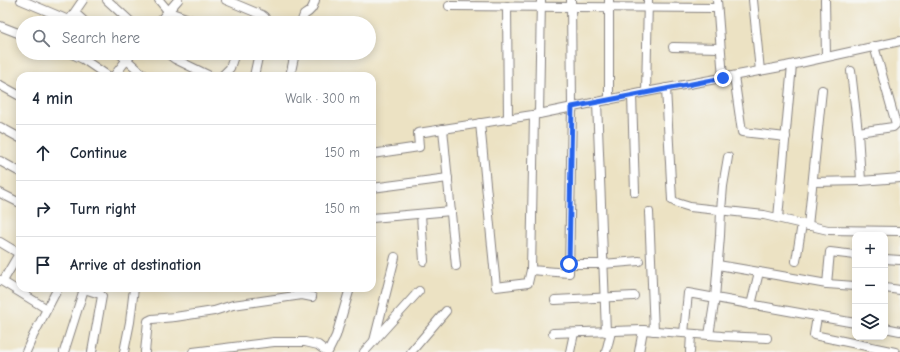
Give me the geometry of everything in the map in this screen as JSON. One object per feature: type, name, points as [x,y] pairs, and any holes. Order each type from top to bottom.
[{"type":"street","points":[[21,0],[59,16]]},
{"type":"street","points":[[72,16],[83,0]]},
{"type":"street","points":[[107,0],[124,16]]},
{"type":"street","points":[[159,0],[169,12],[180,16]]},
{"type":"street","points":[[165,16],[178,0]]},
{"type":"street","points":[[226,0],[264,16]]},
{"type":"street","points":[[304,16],[313,8],[315,0]]},
{"type":"street","points":[[753,0],[760,71]]},
{"type":"street","points":[[825,0],[826,57]]},
{"type":"street","points":[[480,123],[496,287],[528,283],[531,270],[541,3]]},
{"type":"street","points":[[449,6],[507,6],[541,3],[717,4],[723,78]]},
{"type":"street","points":[[531,270],[569,273],[572,107],[571,4]]},
{"type":"street","points":[[609,4],[609,100]]},
{"type":"street","points":[[646,92],[648,4]]},
{"type":"street","points":[[507,6],[508,119]]},
{"type":"street","points":[[75,13],[78,16]]},
{"type":"street","points":[[0,26],[16,32]]},
{"type":"street","points":[[376,153],[419,147],[418,133],[536,114],[792,65],[900,41]]},
{"type":"street","points":[[858,132],[893,127],[896,124],[874,46]]},
{"type":"street","points":[[673,47],[720,48]]},
{"type":"street","points":[[84,60],[102,72]]},
{"type":"street","points":[[117,72],[127,60],[140,72]]},
{"type":"street","points":[[177,60],[202,72]]},
{"type":"street","points":[[226,72],[230,68],[233,60]]},
{"type":"street","points":[[255,72],[258,60]]},
{"type":"street","points":[[291,72],[294,60]]},
{"type":"street","points":[[778,218],[792,65]]},
{"type":"street","points":[[292,67],[294,72]]},
{"type":"street","points":[[851,71],[858,132],[861,181]]},
{"type":"street","points":[[734,76],[742,132],[786,137]]},
{"type":"street","points":[[0,85],[16,94]]},
{"type":"street","points":[[666,88],[672,200],[690,207],[764,215],[828,230],[878,232],[900,231]]},
{"type":"street","points":[[796,261],[805,225],[813,182],[822,90]]},
{"type":"street","points":[[632,95],[634,192]]},
{"type":"street","points":[[597,102],[604,299],[608,332],[606,352]]},
{"type":"street","points":[[0,127],[16,136]]},
{"type":"street","points":[[443,129],[456,266]]},
{"type":"street","points":[[709,335],[718,265],[723,186],[728,157]]},
{"type":"street","points":[[0,161],[16,170]]},
{"type":"street","points":[[376,187],[448,178]]},
{"type":"street","points":[[813,182],[861,181],[900,178]]},
{"type":"street","points":[[0,193],[16,201]]},
{"type":"street","points":[[376,218],[451,211]]},
{"type":"street","points":[[649,212],[654,331]]},
{"type":"street","points":[[421,214],[424,261]]},
{"type":"street","points":[[0,242],[16,251]]},
{"type":"street","points":[[827,284],[830,252],[852,255]]},
{"type":"street","points":[[374,341],[395,257]]},
{"type":"street","points":[[16,259],[1,280],[16,289]]},
{"type":"street","points":[[888,259],[900,260]]},
{"type":"street","points":[[569,264],[603,264],[639,261]]},
{"type":"street","points":[[718,265],[827,284],[852,286]]},
{"type":"street","points":[[751,305],[759,272]]},
{"type":"street","points":[[888,288],[900,290]]},
{"type":"street","points":[[364,352],[419,291]]},
{"type":"street","points":[[20,292],[47,309]]},
{"type":"street","points":[[26,352],[56,292]]},
{"type":"street","points":[[64,352],[82,292]]},
{"type":"street","points":[[92,352],[102,296],[94,292]]},
{"type":"street","points":[[124,352],[130,322],[134,292]]},
{"type":"street","points":[[193,352],[274,342],[305,342],[318,345],[328,352],[339,329],[349,292]]},
{"type":"street","points":[[690,352],[687,334],[688,293],[852,323]]},
{"type":"street","points":[[145,352],[148,322],[152,319],[214,311],[232,305],[302,295],[312,298]]},
{"type":"street","points":[[555,300],[604,299],[634,296]]},
{"type":"street","points":[[411,352],[446,311]]},
{"type":"street","points":[[817,317],[814,335],[895,352]]},
{"type":"street","points":[[888,329],[900,331]]},
{"type":"street","points":[[639,352],[643,330]]},
{"type":"street","points":[[552,333],[643,330],[767,338]]},
{"type":"street","points":[[570,352],[574,333]]},
{"type":"route","points":[[569,264],[572,107],[723,78]]}]
